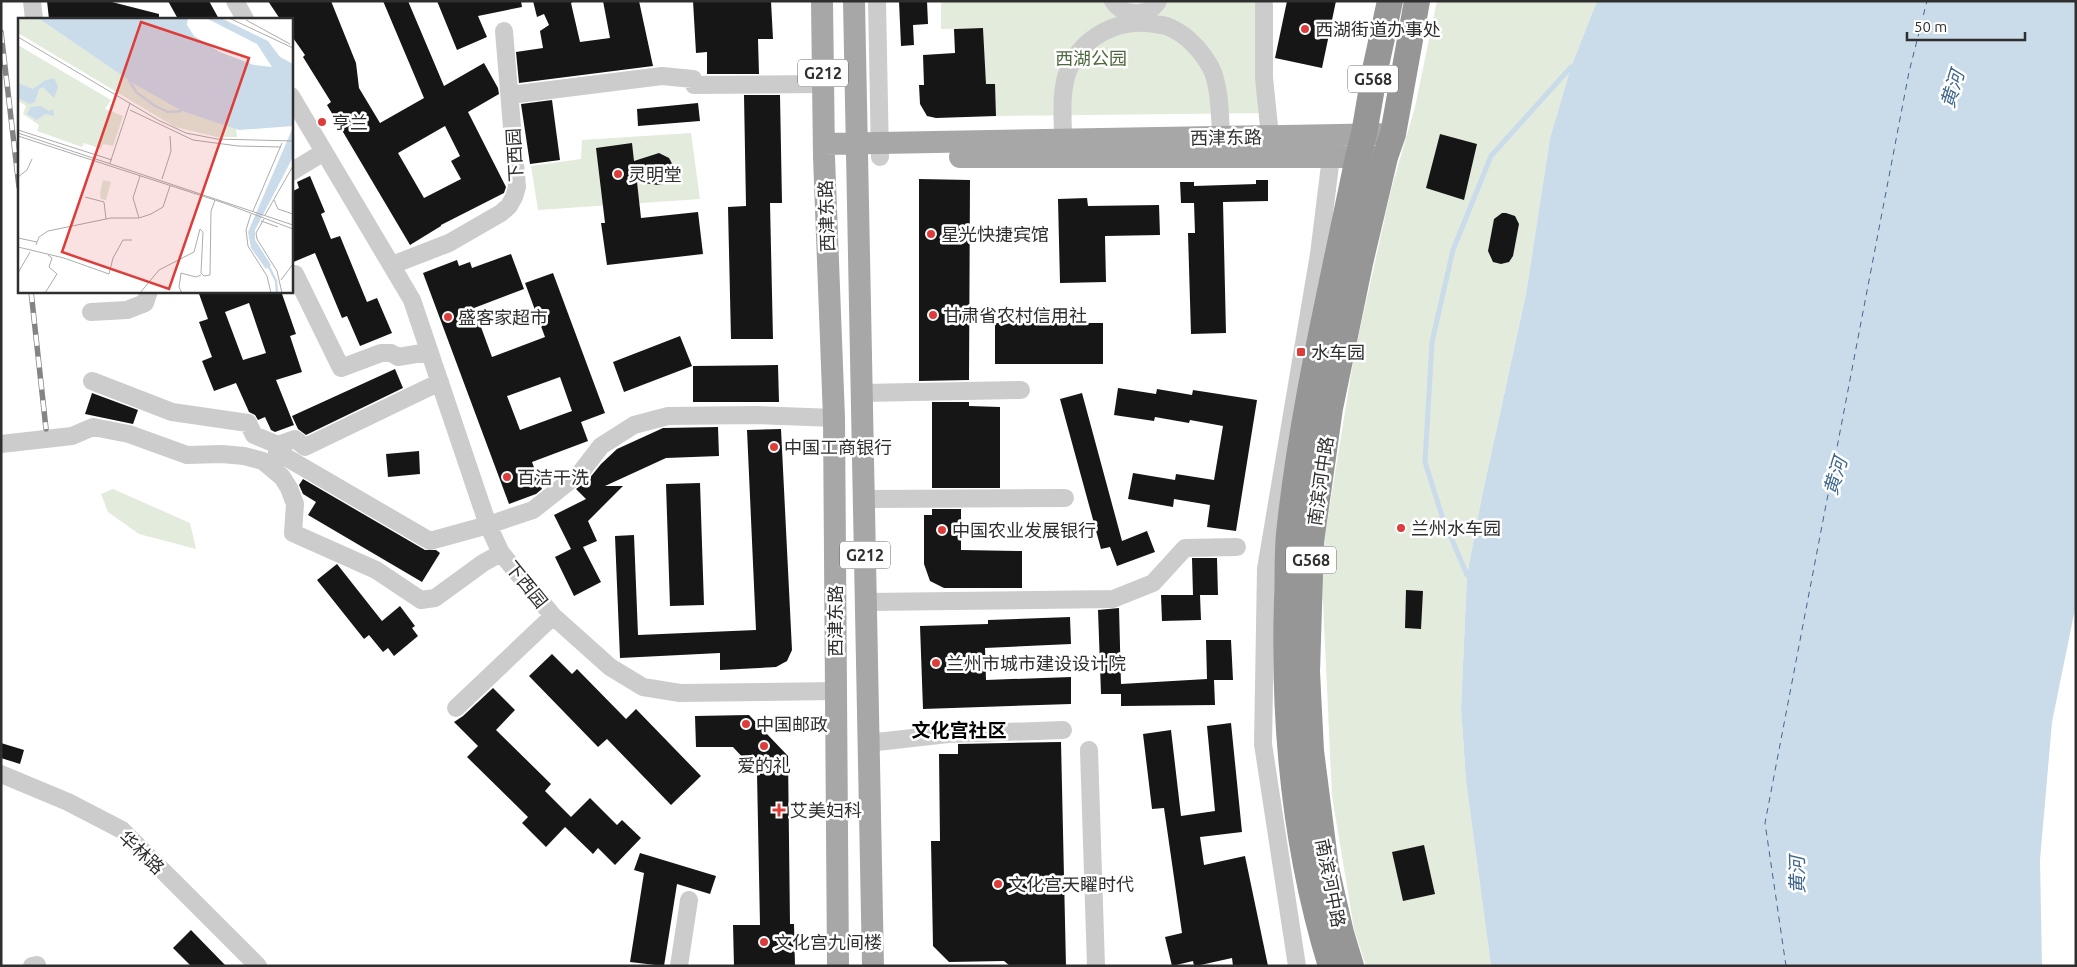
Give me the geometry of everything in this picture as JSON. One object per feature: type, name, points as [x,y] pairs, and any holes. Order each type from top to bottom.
[{"type":"highway","name":"南滨河中路","points":[[1332,966],[1308,878],[1297,811],[1289,743],[1286,644],[1289,534],[1309,400],[1390,1]]},
{"type":"highway","name":"南滨河中路","points":[[1351,966],[1326,868],[1311,751],[1307,672],[1311,542],[1330,408],[1389,145],[1417,1]]},
{"type":"main road","name":"西津东路","points":[[822,1],[824,150],[834,418],[838,966]]},
{"type":"main road","name":"西津东路","points":[[854,1],[873,966]]},
{"type":"main road","name":"西津东路","points":[[880,150],[1063,140],[1270,136],[1361,146],[1389,145]]},
{"type":"main road","name":"西津东路","points":[[824,150],[1331,157],[1361,146]]},
{"type":"street","points":[[32,1],[34,18]]},
{"type":"street","points":[[235,1],[244,18]]},
{"type":"street","points":[[877,1],[880,150]]},
{"type":"street","points":[[1113,1],[1117,6],[1137,18],[1168,26],[1194,42],[1211,67],[1218,97],[1221,137]]},
{"type":"street","points":[[1063,140],[1063,101],[1068,71],[1084,46],[1109,28],[1137,18],[1158,1]]},
{"type":"street","points":[[1264,5],[1264,78],[1270,136]]},
{"type":"street","name":"下西园","points":[[392,265],[449,243],[501,213],[509,206],[514,197],[517,187],[504,31]]},
{"type":"street","points":[[510,95],[662,76],[693,79],[694,85],[823,84]]},
{"type":"street","name":"下西园","points":[[292,98],[412,300],[488,525],[501,553],[553,616],[610,667],[643,688],[680,693],[835,691]]},
{"type":"street","points":[[292,171],[324,152]]},
{"type":"street","points":[[1297,966],[1263,744],[1266,569],[1319,254],[1331,157]]},
{"type":"street","points":[[295,274],[340,368],[381,353],[391,353],[398,357],[428,352]]},
{"type":"street","points":[[90,312],[127,310],[146,303],[149,292]]},
{"type":"street","points":[[92,381],[172,412],[248,422],[254,435],[278,445],[295,438],[305,447],[440,382]]},
{"type":"street","points":[[862,393],[1021,390]]},
{"type":"street","points":[[278,445],[276,452],[430,541],[533,510],[581,472],[602,446],[634,425],[668,416],[756,415],[834,418]]},
{"type":"street","points":[[1,444],[72,436],[93,427],[129,434],[187,455],[222,454],[244,456],[263,461],[282,477],[289,488],[295,504],[293,533],[376,570],[421,600],[435,598],[483,563],[501,553]]},
{"type":"street","points":[[864,498],[1065,498]]},
{"type":"street","points":[[866,602],[1114,599],[1153,583],[1185,548],[1237,547]]},
{"type":"street","points":[[456,708],[553,616]]},
{"type":"street","points":[[868,743],[948,734],[1063,730]]},
{"type":"street","points":[[1089,750],[1096,966]]},
{"type":"street","name":"华林路","points":[[3,779],[68,802],[122,830],[258,966]]},
{"type":"street","points":[[679,966],[689,900]]},
{"type":"green space","name":"西湖公园","points":[[941,1],[1267,1],[1268,113],[996,116],[995,84],[986,84],[983,28],[941,29]]},
{"type":"green space","name":"兰州水车园","points":[[1437,1],[1597,1],[1571,67],[1550,138],[1526,294],[1482,496],[1467,575],[1461,708],[1466,781],[1491,966],[1366,966],[1354,929],[1332,796],[1321,560],[1354,356],[1391,190],[1415,107]]},
{"type":"green space","points":[[691,133],[700,199],[538,210],[531,166],[581,159],[582,140]]},
{"type":"green space","points":[[113,489],[190,523],[196,549],[139,534],[108,512],[101,494]]},
{"type":"water","name":"黄河","points":[[1597,1],[2076,1],[2076,604],[2052,722],[2040,860],[2042,966],[1491,966],[1466,781],[1461,708],[1467,575],[1482,496],[1526,294],[1550,138],[1571,67]]},
{"type":"building","points":[[47,1],[108,1],[159,14],[159,18],[49,18]]},
{"type":"building","points":[[168,1],[209,1],[218,18],[177,18]]},
{"type":"building","points":[[268,1],[331,1],[356,63],[359,88],[380,123],[424,98],[383,1],[408,1],[444,86],[484,63],[498,88],[499,94],[468,112],[506,187],[504,193],[441,225],[410,245],[327,105],[331,102],[303,57],[305,55],[292,36],[292,18],[279,18]],"holes":[[[445,126],[460,156],[451,161],[461,179],[424,198],[398,153]]]},
{"type":"building","points":[[437,1],[521,1],[522,7],[478,16],[487,37],[457,50]]},
{"type":"building","points":[[533,1],[574,1],[571,3],[580,42],[610,38],[603,1],[639,1],[653,66],[519,83],[516,52],[543,48],[540,31],[549,25],[544,14],[537,17]]},
{"type":"building","points":[[693,1],[771,1],[773,39],[758,39],[759,74],[707,74],[707,52],[696,53]]},
{"type":"building","points":[[899,1],[927,1],[928,24],[913,25],[914,45],[901,46]]},
{"type":"building","name":"西湖街道办事处","points":[[1287,1],[1336,1],[1322,68],[1275,58]]},
{"type":"building","points":[[983,28],[986,84],[995,84],[996,116],[936,118],[927,116],[920,104],[919,85],[924,85],[923,55],[955,53],[954,29]]},
{"type":"building","points":[[744,95],[780,95],[782,203],[770,203],[773,339],[731,339],[728,207],[746,206]]},
{"type":"building","points":[[552,100],[560,160],[530,164],[521,104]]},
{"type":"building","points":[[698,103],[700,121],[638,126],[637,109]]},
{"type":"building","points":[[1440,134],[1477,144],[1464,200],[1426,188]]},
{"type":"building","points":[[632,143],[634,161],[659,153],[669,158],[674,167],[671,178],[663,184],[637,182],[641,218],[698,212],[703,254],[607,265],[601,223],[605,223],[596,148]]},
{"type":"building","points":[[310,176],[325,212],[321,214],[331,239],[340,236],[367,302],[377,298],[392,333],[360,346],[347,316],[342,318],[315,253],[292,263],[292,192],[299,188],[297,182]]},
{"type":"building","points":[[919,179],[970,180],[969,380],[919,381]]},
{"type":"building","points":[[1256,180],[1268,180],[1268,201],[1223,202],[1226,333],[1191,334],[1188,233],[1195,233],[1194,203],[1181,203],[1180,182],[1194,182],[1194,186],[1256,184]]},
{"type":"building","points":[[1087,198],[1088,206],[1159,205],[1160,235],[1105,236],[1106,282],[1060,283],[1058,199]]},
{"type":"building","points":[[1502,213],[1515,216],[1519,224],[1513,256],[1509,262],[1501,264],[1493,262],[1488,251],[1494,219]]},
{"type":"building","points":[[511,254],[524,289],[474,308],[492,357],[545,337],[525,283],[553,273],[605,413],[581,422],[588,441],[532,462],[542,489],[536,494],[509,504],[423,273],[457,260],[459,266],[470,262],[472,268]],"holes":[[[560,377],[572,411],[520,430],[507,396]]]},
{"type":"building","points":[[198,292],[281,292],[296,334],[290,336],[302,372],[276,380],[294,425],[275,432],[271,430],[265,417],[258,420],[255,415],[249,412],[236,383],[214,391],[202,361],[212,357],[199,322],[208,319]],"holes":[[[249,303],[266,353],[243,360],[225,312]]]},
{"type":"building","points":[[995,323],[1103,323],[1103,364],[995,364]]},
{"type":"building","points":[[680,336],[692,366],[624,392],[613,362]]},
{"type":"building","points":[[778,365],[779,402],[693,402],[693,366]]},
{"type":"building","points":[[395,369],[403,388],[306,435],[298,429],[292,416]]},
{"type":"building","points":[[1118,388],[1156,394],[1157,389],[1192,395],[1193,390],[1257,400],[1236,531],[1207,527],[1210,505],[1174,499],[1173,507],[1128,499],[1133,473],[1175,480],[1176,474],[1214,480],[1223,426],[1190,420],[1189,423],[1155,417],[1154,421],[1114,415]]},
{"type":"building","points":[[92,393],[138,410],[133,424],[85,414]]},
{"type":"building","points":[[1082,393],[1122,541],[1147,531],[1155,552],[1117,566],[1110,547],[1101,549],[1060,399]]},
{"type":"building","points":[[932,402],[969,402],[969,406],[1000,407],[1000,488],[932,488]]},
{"type":"building","points":[[718,427],[719,456],[666,458],[605,486],[623,486],[588,521],[597,541],[583,547],[601,582],[574,596],[555,557],[571,549],[554,515],[586,499],[576,489],[588,480],[617,449],[663,428]]},
{"type":"building","points":[[781,429],[792,650],[787,661],[776,667],[720,670],[720,653],[620,658],[615,536],[634,535],[638,635],[756,630],[747,430]]},
{"type":"building","points":[[419,451],[420,474],[388,477],[386,454]]},
{"type":"building","points":[[303,479],[425,550],[436,550],[440,553],[422,582],[308,515],[316,502],[303,494],[299,485]]},
{"type":"building","points":[[700,483],[704,605],[670,606],[666,484]]},
{"type":"building","points":[[932,509],[961,509],[961,550],[1022,551],[1022,588],[944,588],[930,581],[924,564],[924,515],[932,515]]},
{"type":"building","points":[[1192,558],[1217,558],[1218,595],[1200,595],[1201,620],[1162,621],[1161,595],[1193,595]]},
{"type":"building","points":[[337,564],[382,621],[400,606],[415,626],[412,628],[418,636],[394,656],[388,648],[383,652],[369,635],[364,639],[317,580]]},
{"type":"building","points":[[1406,590],[1423,591],[1421,629],[1405,628]]},
{"type":"building","points":[[1119,608],[1121,684],[1207,679],[1206,640],[1231,640],[1233,680],[1214,680],[1215,705],[1121,706],[1121,694],[1101,694],[1098,610]]},
{"type":"building","points":[[1070,617],[1071,644],[985,648],[986,680],[1071,677],[1071,704],[923,709],[920,626],[988,624],[988,620]]},
{"type":"building","points":[[552,654],[572,674],[577,669],[626,719],[636,709],[701,776],[671,805],[607,739],[598,747],[529,676]]},
{"type":"building","points":[[493,688],[515,710],[496,730],[551,784],[545,791],[571,817],[590,798],[617,825],[622,820],[641,838],[615,865],[598,848],[593,854],[565,827],[546,847],[522,823],[528,817],[467,757],[478,746],[454,722]]},
{"type":"building","points":[[749,715],[788,756],[790,924],[794,924],[795,966],[734,966],[733,925],[760,925],[757,773],[733,747],[696,747],[695,716]]},
{"type":"building","points":[[1231,723],[1242,832],[1200,837],[1204,865],[1245,856],[1268,966],[1233,966],[1232,958],[1196,966],[1194,966],[1193,961],[1172,966],[1165,937],[1182,933],[1164,808],[1152,809],[1143,734],[1171,730],[1181,816],[1215,811],[1207,726]]},
{"type":"building","name":"文化宫天矅时代","points":[[1061,742],[1066,966],[1010,966],[1004,961],[949,962],[933,946],[931,841],[940,841],[939,754],[958,754],[958,744]]},
{"type":"building","points":[[1,743],[24,750],[20,764],[1,758]]},
{"type":"building","points":[[1424,845],[1435,894],[1403,901],[1392,852]]},
{"type":"building","points":[[640,853],[716,876],[710,894],[677,884],[664,966],[630,962],[644,873],[634,870]]},
{"type":"building","points":[[191,930],[226,966],[191,966],[173,948]]},
{"type":"waterway","points":[[1467,575],[1442,516],[1425,462],[1432,342],[1453,250],[1491,156],[1571,67]]},
{"type":"ferry route","points":[[1786,966],[1765,823],[1909,72],[1927,1]]},
{"type":"railway","points":[[1,32],[18,178]]},
{"type":"railway","points":[[31,292],[46,429]]},
{"type":"place","name":"西湖街道办事处","points":[[1305,29]]},
{"type":"place","name":"亨兰","points":[[322,122]]},
{"type":"place","name":"灵明堂","points":[[618,174]]},
{"type":"place","name":"星光快捷宾馆","points":[[931,234]]},
{"type":"place","name":"甘肃省农村信用社","points":[[933,315]]},
{"type":"place","name":"盛客家超市","points":[[448,317]]},
{"type":"place","name":"水车园","points":[[1301,352]]},
{"type":"place","name":"中国工商银行","points":[[774,447]]},
{"type":"place","name":"百洁干洗","points":[[507,477]]},
{"type":"place","name":"兰州水车园","points":[[1401,528]]},
{"type":"place","name":"中国农业发展银行","points":[[942,530]]},
{"type":"place","name":"兰州市城市建设设计院","points":[[936,663]]},
{"type":"place","name":"中国邮政","points":[[746,724]]},
{"type":"place","name":"爱的礼","points":[[764,746]]},
{"type":"place","name":"艾美妇科","points":[[779,810]]},
{"type":"place","name":"文化宫天矅时代","points":[[998,884]]},
{"type":"place","name":"文化宫九间楼","points":[[764,942]]},
{"type":"district","name":"文化宫社区","points":[[959,730]]}]
